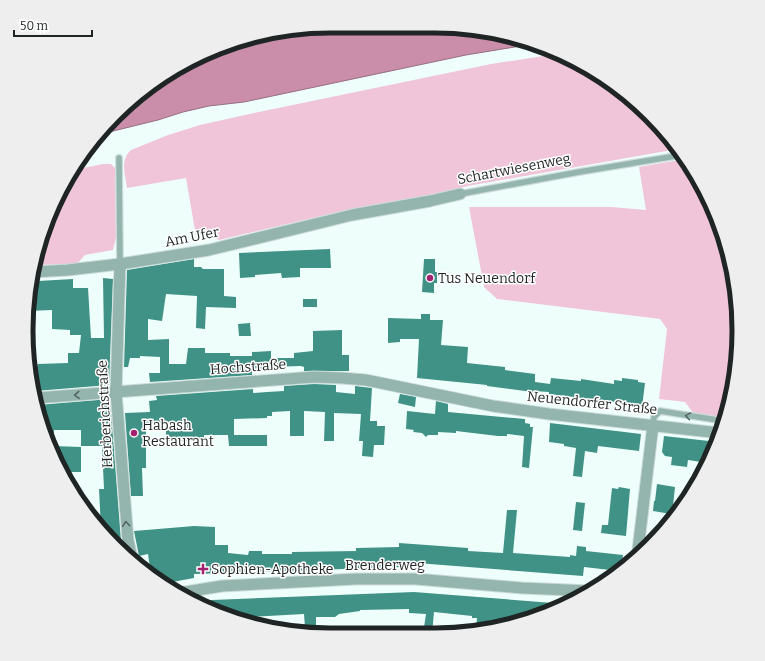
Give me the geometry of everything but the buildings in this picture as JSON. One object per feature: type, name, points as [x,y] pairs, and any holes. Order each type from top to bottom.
[{"type":"street","name":"Schartwiesenweg","points":[[352,215],[462,195]]},
{"type":"street","name":"Am Ufer","points":[[39,272],[120,264],[209,250],[352,215]]},
{"type":"street","name":"Herberichstraße","points":[[120,264],[116,392],[128,540],[130,551]]},
{"type":"street","name":"Hochstraße","points":[[41,398],[314,377],[366,380],[461,400]]},
{"type":"street","name":"Neuendorfer Straße","points":[[461,400],[542,413],[653,421],[714,432]]},
{"type":"street","points":[[638,547],[653,421]]},
{"type":"street","name":"Brenderweg","points":[[189,591],[222,586],[356,579],[416,579],[522,588],[578,590]]},
{"type":"lane","name":"Schartwiesenweg","points":[[462,195],[676,156]]},
{"type":"lane","points":[[119,158],[120,264]]},
{"type":"lane","points":[[653,421],[660,411],[718,420]]},
{"type":"shaded area","points":[[330,33],[434,33],[493,39],[521,46],[466,55],[244,102],[209,106],[109,132],[149,94],[182,73],[235,49],[272,39]]},
{"type":"shaded area","points":[[547,55],[566,64],[600,83],[616,94],[645,120],[672,150],[468,186],[441,193],[343,211],[219,240],[208,234],[196,236],[186,178],[127,188],[124,163],[125,158],[131,150],[168,135],[200,125],[254,113],[491,64]]},
{"type":"shaded area","points":[[679,160],[701,199],[716,235],[726,272],[732,330],[726,389],[719,417],[694,414],[685,402],[659,399],[667,329],[660,319],[497,299],[484,287],[469,207],[612,207],[646,210],[639,167]]},
{"type":"shaded area","points":[[103,164],[111,164],[115,168],[116,237],[113,250],[85,255],[77,264],[41,265],[56,217],[81,168]]},
{"type":"place","name":"Tus Neuendorf","points":[[430,278]]},
{"type":"place","name":"Habash Restaurant","points":[[134,433]]},
{"type":"place","name":"Sophien-Apotheke","points":[[203,569]]}]
